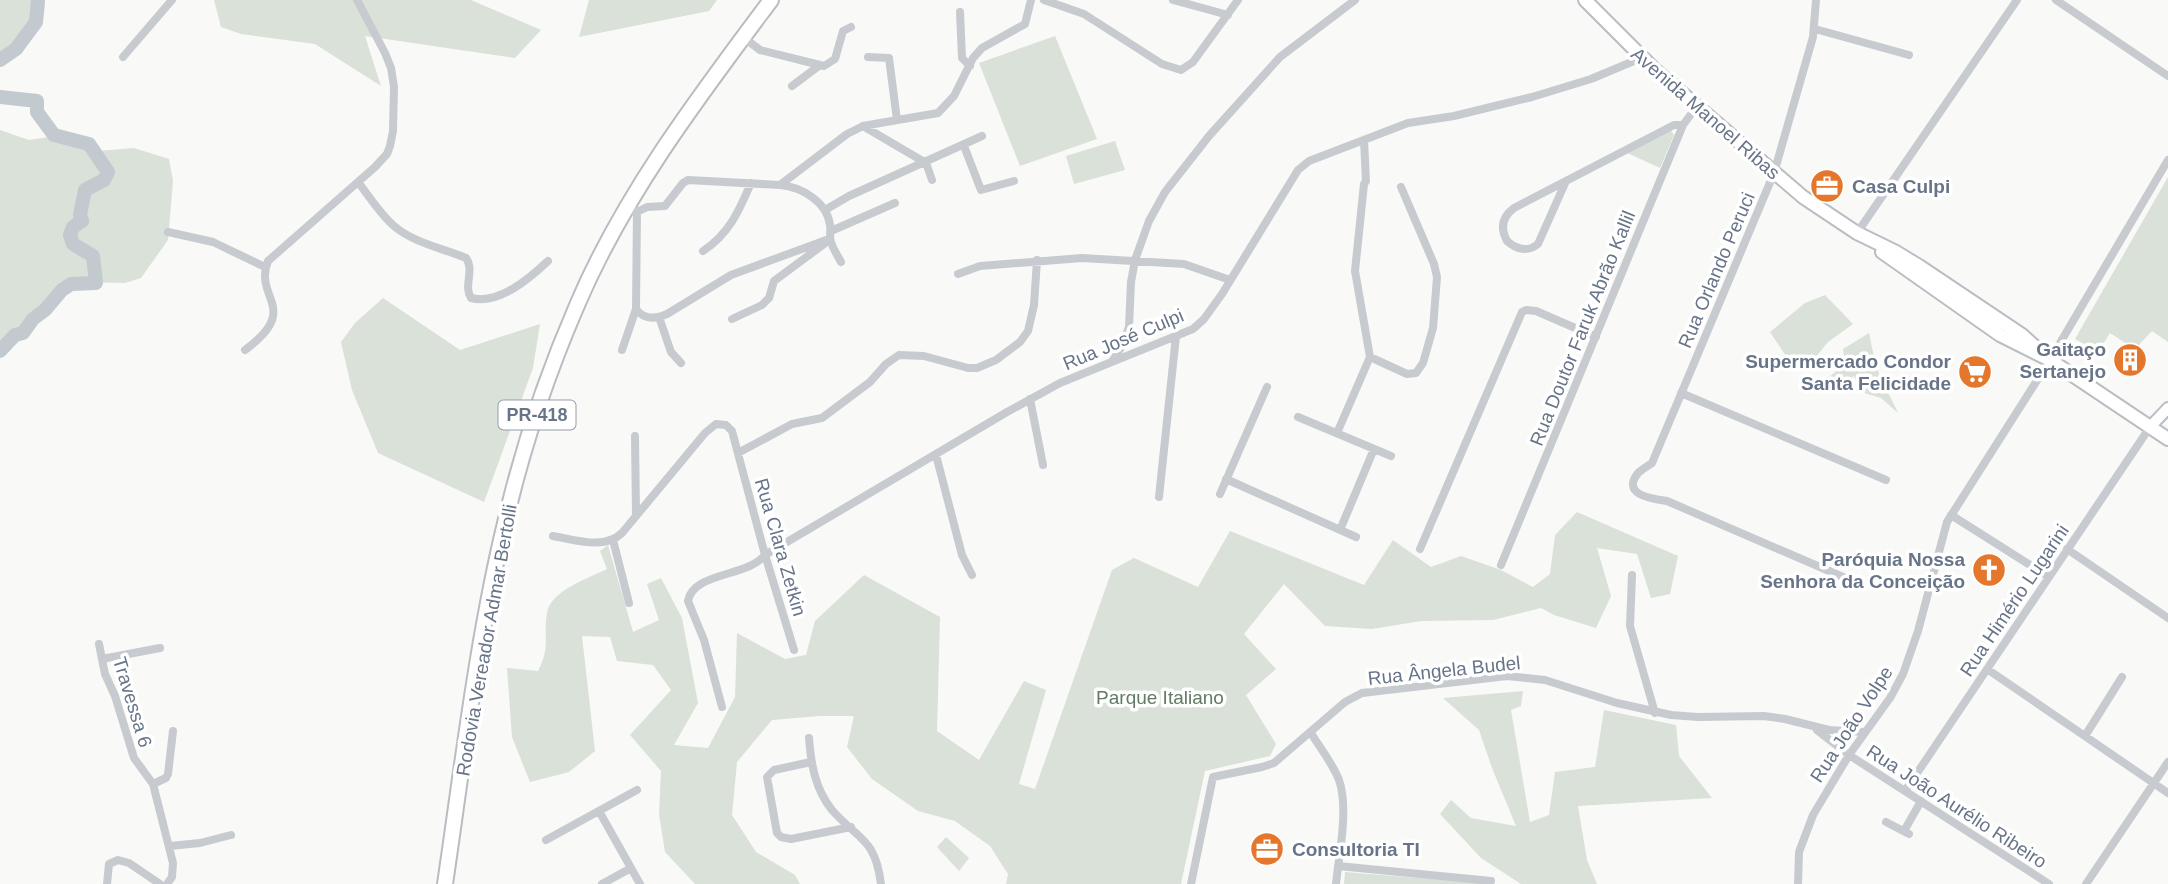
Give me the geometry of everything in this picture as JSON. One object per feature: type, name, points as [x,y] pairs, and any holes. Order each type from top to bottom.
[{"type":"highway","name":"Rodovia Vereador Admar Bertolli","points":[[445,884],[480,654],[506,518],[536,417],[578,303],[696,100],[771,0]]},
{"type":"main road","name":"Avenida Manoel Ribas","points":[[1585,0],[1641,58],[1818,209],[1863,237],[1922,282],[2000,335],[2050,360],[2168,439]]},
{"type":"main road","name":"Avenida Manoel Ribas","points":[[1863,237],[1906,257],[2022,335],[2050,360]]},
{"type":"main road","points":[[1922,282],[1934,281],[1964,296]]},
{"type":"street","points":[[123,57],[172,0]]},
{"type":"street","points":[[245,350],[265,333],[273,316],[265,267],[272,256],[382,160],[390,146],[394,97],[391,68],[357,0]]},
{"type":"street","points":[[780,185],[847,134],[863,126],[938,114],[954,96],[982,48],[1022,27],[1031,0]]},
{"type":"street","points":[[1044,0],[1068,3],[1162,64],[1181,70],[1193,62],[1238,0]]},
{"type":"street","points":[[1173,0],[1228,15]]},
{"type":"street","points":[[1112,360],[1122,346],[1129,327],[1135,260],[1149,221],[1160,201],[1202,145],[1280,57],[1356,0]]},
{"type":"street","name":"Rua Orlando Peruci","points":[[1815,0],[1815,29],[1774,173],[1652,463],[1636,478],[1636,489],[1643,497],[1667,501],[1850,580]]},
{"type":"street","points":[[1863,237],[2017,0]]},
{"type":"street","points":[[2056,0],[2168,76]]},
{"type":"street","points":[[960,12],[962,58],[970,66]]},
{"type":"street","points":[[743,37],[760,50],[820,65],[831,64],[837,56],[843,31],[851,26]]},
{"type":"street","points":[[1815,29],[1909,55]]},
{"type":"street","points":[[868,57],[890,58],[897,120]]},
{"type":"street","name":"Rua José Culpi","points":[[722,707],[704,640],[689,607],[689,594],[701,583],[756,564],[765,555],[1030,399],[1112,360],[1193,329],[1204,318],[1230,280],[1298,170],[1309,161],[1415,121],[1475,111],[1563,88],[1641,58]]},
{"type":"street","points":[[792,86],[820,65]]},
{"type":"street","name":"Rua Doutor Faruk Abrão Kallil","points":[[1502,565],[1683,125],[1697,106]]},
{"type":"street","points":[[1566,181],[1542,239],[1534,248],[1516,248],[1507,242],[1502,228],[1505,216],[1514,208],[1566,181],[1676,124],[1683,125]]},
{"type":"street","points":[[863,126],[926,163],[932,180]]},
{"type":"street","points":[[825,210],[849,196],[982,136]]},
{"type":"street","points":[[1338,433],[1370,357],[1354,271],[1366,181],[1362,140]]},
{"type":"street","points":[[964,146],[981,190],[1014,181]]},
{"type":"street","name":"Rua João Volpe","points":[[1798,884],[1797,863],[1807,828],[1820,802],[1896,687],[1906,667],[1918,631],[1943,531],[1951,514],[2050,360],[2168,160]]},
{"type":"street","points":[[622,350],[636,309],[633,210],[664,206],[682,183],[688,180],[780,185],[800,190],[825,210],[830,235],[841,262]]},
{"type":"street","points":[[358,182],[386,219],[402,232],[466,257],[471,267],[468,291],[471,298],[487,298],[520,286],[548,261]]},
{"type":"street","points":[[703,251],[718,241],[729,228],[751,183]]},
{"type":"street","points":[[1370,357],[1407,374],[1416,373],[1423,363],[1436,314],[1436,271],[1401,187]]},
{"type":"street","points":[[636,309],[642,315],[659,317],[731,275],[830,235],[895,203]]},
{"type":"street","points":[[167,232],[213,243],[265,267]]},
{"type":"street","points":[[732,319],[762,305],[769,298],[774,281],[830,235]]},
{"type":"street","points":[[958,274],[980,265],[1082,258],[1184,264],[1230,280]]},
{"type":"street","points":[[738,453],[792,424],[822,418],[899,355],[924,356],[968,368],[977,368],[996,360],[1020,342],[1028,331],[1034,305],[1037,260]]},
{"type":"street","points":[[1420,549],[1519,316],[1527,310],[1536,311],[1596,337]]},
{"type":"street","points":[[659,317],[671,352],[681,363]]},
{"type":"street","points":[[1159,497],[1176,336]]},
{"type":"street","points":[[1220,494],[1267,387]]},
{"type":"street","points":[[1681,393],[1886,480]]},
{"type":"street","points":[[1030,399],[1044,465]]},
{"type":"street","points":[[2150,427],[2168,408]]},
{"type":"street","points":[[1298,417],[1391,456]]},
{"type":"street","name":"Rua Clara Zetkin","points":[[636,516],[710,428],[722,424],[729,427],[794,650]]},
{"type":"street","name":"Rua Himério Lugarini","points":[[1905,791],[2150,427]]},
{"type":"street","points":[[553,536],[597,543],[613,540],[636,516],[635,436]]},
{"type":"street","points":[[1340,530],[1374,449]]},
{"type":"street","points":[[936,455],[962,555],[972,575]]},
{"type":"street","points":[[1226,480],[1356,537]]},
{"type":"street","points":[[1951,514],[2049,577]]},
{"type":"street","points":[[613,540],[629,603]]},
{"type":"street","points":[[2067,549],[2168,618]]},
{"type":"street","points":[[1632,575],[1630,626],[1655,713]]},
{"type":"street","name":"Travessa 6","points":[[99,644],[105,674],[116,696],[134,758],[153,784],[170,846],[173,871],[167,884]]},
{"type":"street","points":[[102,659],[160,648]]},
{"type":"street","points":[[1987,669],[2168,793]]},
{"type":"street","name":"Rua Ângela Budel","points":[[1191,884],[1213,777],[1268,766],[1311,733],[1345,702],[1362,693],[1507,676],[1545,680],[1655,713],[1686,717],[1776,717],[1814,728],[1864,732]]},
{"type":"street","points":[[2085,736],[2122,677]]},
{"type":"street","name":"Rua João Aurélio Ribeiro","points":[[1814,728],[1849,755],[2049,884]]},
{"type":"street","points":[[153,784],[169,774],[173,731]]},
{"type":"street","points":[[1311,733],[1336,773],[1342,791],[1336,884]]},
{"type":"street","points":[[808,738],[816,780],[826,801],[871,849],[881,884]]},
{"type":"street","points":[[811,762],[774,769],[767,777],[777,833],[781,837],[791,839],[851,827]]},
{"type":"street","points":[[2086,884],[2168,762]]},
{"type":"street","points":[[546,840],[637,790]]},
{"type":"street","points":[[1886,822],[1906,832],[1921,801]]},
{"type":"street","points":[[599,811],[640,884]]},
{"type":"street","points":[[170,846],[200,843],[231,835]]},
{"type":"street","points":[[107,884],[109,864],[118,860],[129,863],[160,884]]},
{"type":"street","points":[[1338,866],[1491,881]]},
{"type":"street","points":[[602,884],[631,868]]},
{"type":"green space","points":[[0,0],[45,0],[44,15],[22,53],[0,67]]},
{"type":"green space","points":[[214,0],[471,0],[541,30],[515,58],[365,36],[381,86],[315,44],[241,34],[221,27]]},
{"type":"green space","points":[[589,0],[717,0],[709,11],[579,37]]},
{"type":"green space","points":[[1055,36],[1097,139],[1020,166],[979,63]]},
{"type":"green space","points":[[1670,129],[1674,135],[1660,168],[1625,152]]},
{"type":"green space","points":[[0,130],[29,140],[56,136],[98,151],[134,148],[169,159],[173,181],[168,240],[141,278],[125,283],[84,282],[67,290],[0,351]]},
{"type":"green space","points":[[1115,141],[1125,170],[1074,184],[1066,156]]},
{"type":"green space","points":[[2168,177],[2168,342],[2152,331],[2135,349],[2110,333],[2098,352],[2075,339]]},
{"type":"green space","points":[[1825,295],[1853,324],[1828,342],[1806,369],[1792,365],[1770,332],[1805,303]]},
{"type":"green space","points":[[383,298],[460,350],[540,324],[533,368],[484,502],[378,453],[352,390],[341,342],[355,323]]},
{"type":"green space","points":[[1869,333],[1876,367],[1898,413],[1881,398],[1861,392],[1854,376],[1837,389],[1828,378],[1845,364],[1843,349]]},
{"type":"green space","name":"Parque Italiano","points":[[1577,512],[1678,556],[1670,594],[1651,598],[1637,554],[1597,548],[1611,596],[1596,628],[1554,615],[1541,608],[1493,620],[1421,621],[1372,629],[1325,626],[1284,584],[1244,634],[1276,669],[1246,695],[1276,744],[1270,756],[1205,771],[1181,884],[1006,884],[1008,874],[990,846],[955,821],[918,811],[872,779],[847,747],[854,716],[819,716],[772,720],[737,762],[732,815],[756,852],[795,875],[800,884],[695,884],[665,852],[659,814],[661,771],[630,735],[671,690],[653,665],[617,661],[610,637],[582,636],[595,751],[569,772],[530,782],[512,737],[507,668],[538,671],[544,655],[550,605],[571,586],[607,569],[600,551],[608,545],[633,632],[659,620],[647,584],[661,578],[682,618],[698,703],[674,745],[708,748],[735,697],[737,633],[785,659],[806,655],[815,621],[864,575],[940,617],[937,731],[979,760],[1024,681],[1046,690],[1019,784],[1035,789],[1112,570],[1134,558],[1198,587],[1230,531],[1364,585],[1393,540],[1431,567],[1461,556],[1501,570],[1533,587],[1550,574],[1555,535]]},
{"type":"green space","points":[[1523,691],[1521,706],[1511,710],[1530,822],[1549,815],[1555,772],[1595,767],[1604,710],[1676,725],[1679,756],[1712,798],[1578,806],[1587,860],[1597,884],[1521,884],[1481,858],[1440,814],[1451,800],[1471,818],[1516,826],[1479,730],[1443,698]]},
{"type":"green space","points":[[946,837],[969,858],[959,871],[937,847]]},
{"type":"green space","points":[[1345,872],[1492,884],[1344,884]]},
{"type":"waterway","points":[[0,60],[16,49],[36,22],[38,0]]},
{"type":"waterway","points":[[0,97],[37,101],[37,112],[54,135],[89,144],[108,172],[104,180],[85,190],[80,215],[82,221],[73,227],[70,235],[73,244],[93,256],[96,283],[71,284],[62,290],[23,333],[15,335],[0,351]]},
{"type":"place","name":"Casa Culpi","points":[[1827,186]]},
{"type":"place","name":"Gaitaço Sertanejo","points":[[2130,360]]},
{"type":"place","name":"Supermercado Condor Santa Felicidade","points":[[1975,372]]},
{"type":"place","name":"Paróquia Nossa Senhora da Conceição","points":[[1989,570]]},
{"type":"place","name":"Consultoria TI","points":[[1267,849]]}]
